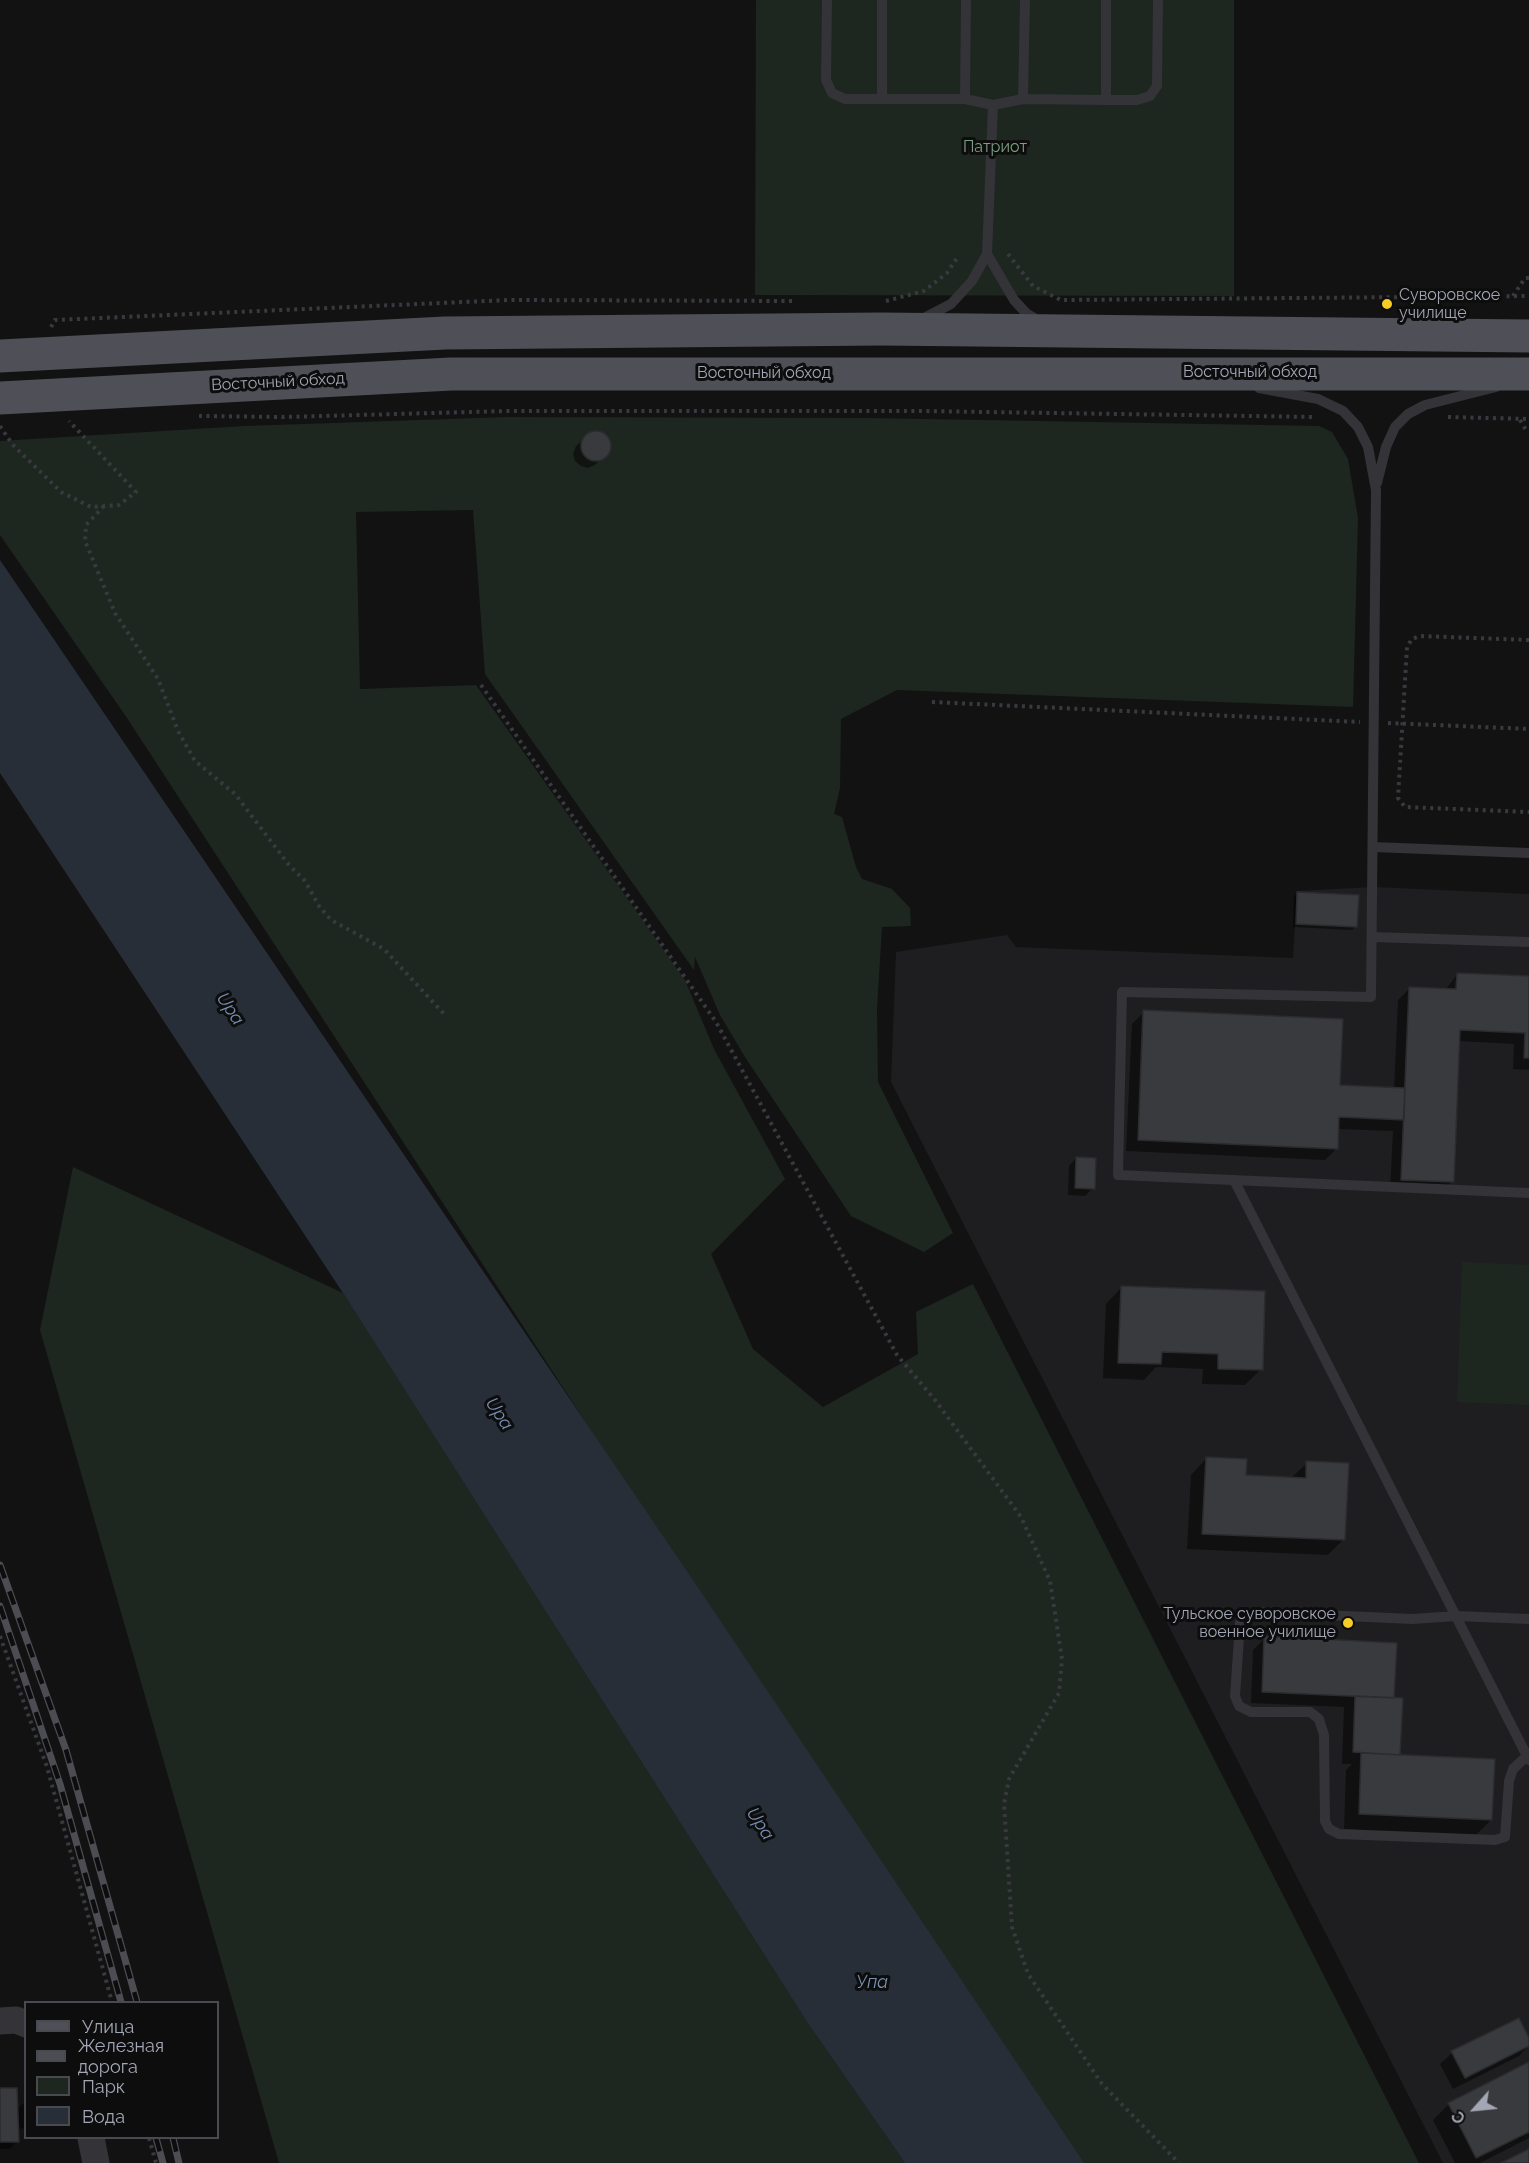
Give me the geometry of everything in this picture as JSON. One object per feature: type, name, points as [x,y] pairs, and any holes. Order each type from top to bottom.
[{"type":"main road","points":[[0,356],[445,333],[881,329],[1529,336]]},
{"type":"main road","name":"Восточный обход","points":[[0,398],[60,404],[452,374],[1173,372],[1529,374]]},
{"type":"street","points":[[91,2139],[96,2163]]},
{"type":"lane","points":[[827,0],[826,80],[832,93],[845,99],[965,99],[993,105],[1023,99],[1137,100],[1150,96],[1157,86],[1158,0]]},
{"type":"lane","points":[[882,0],[882,99]]},
{"type":"lane","points":[[965,99],[966,0]]},
{"type":"lane","points":[[1023,99],[1025,0]]},
{"type":"lane","points":[[1106,0],[1106,100]]},
{"type":"lane","points":[[881,329],[926,318],[951,304],[972,281],[987,254],[993,105]]},
{"type":"lane","points":[[987,254],[1014,300],[1026,313],[1055,330]]},
{"type":"lane","points":[[1173,372],[1318,399],[1343,411],[1358,427],[1368,447],[1376,490],[1371,997],[1122,992],[1118,1175],[1529,1193]]},
{"type":"lane","points":[[1376,490],[1386,447],[1395,427],[1408,414],[1425,405],[1445,399],[1529,380]]},
{"type":"lane","points":[[1373,847],[1529,853]]},
{"type":"lane","points":[[1372,937],[1529,942]]},
{"type":"lane","points":[[1234,1180],[1456,1616],[1528,1758],[1513,1769],[1509,1781],[1504,1837],[1494,1840],[1340,1834],[1329,1829],[1325,1821],[1324,1735],[1319,1719],[1311,1712],[1251,1712],[1239,1706],[1235,1696],[1240,1623],[1245,1616],[1257,1612],[1412,1619],[1456,1616],[1529,1619]]},
{"type":"path","points":[[1008,254],[1033,286],[1061,300],[1529,296]]},
{"type":"path","points":[[1513,296],[1525,278],[1529,278]]},
{"type":"path","points":[[0,427],[12,444],[61,492],[90,507],[119,505],[136,492],[60,404]]},
{"type":"path","points":[[191,416],[284,417],[508,411],[920,411],[1302,416],[1324,421]]},
{"type":"path","points":[[1437,418],[1529,419]]},
{"type":"path","points":[[1520,419],[1526,430],[1529,430]]},
{"type":"path","points":[[104,506],[86,525],[85,541],[115,613],[158,679],[178,731],[195,760],[235,794],[289,866],[305,881],[318,906],[331,920],[384,949],[444,1014]]},
{"type":"path","points":[[1529,640],[1420,636],[1412,639],[1407,647],[1398,798],[1405,807],[1529,812]]},
{"type":"path","points":[[481,685],[716,1022],[897,1355],[935,1400],[1021,1517],[1050,1581],[1062,1659],[1059,1693],[1009,1779],[1004,1804],[1012,1927],[1028,1974],[1102,2084],[1179,2163]]},
{"type":"path","points":[[932,702],[1529,729]]},
{"type":"path","points":[[0,1636],[47,1767],[112,2001]]},
{"type":"path","points":[[149,2139],[156,2163]]},
{"type":"shaded area","name":"Тульское суворовское военное училище","points":[[1373,887],[1529,894],[1529,2163],[1443,2163],[891,1082],[896,952],[1007,935],[1016,947],[1293,958],[1297,891]]},
{"type":"green space","name":"Патриот","points":[[756,0],[1234,0],[1234,296],[755,295]]},
{"type":"green space","points":[[507,417],[868,418],[1319,426],[1332,432],[1348,459],[1358,518],[1353,707],[897,690],[841,719],[840,788],[834,814],[842,817],[856,867],[862,879],[892,889],[910,908],[911,926],[882,927],[877,1009],[878,1082],[953,1233],[924,1252],[851,1216],[745,1057],[720,1015],[695,957],[694,970],[485,674],[473,510],[356,512],[360,689],[476,685],[685,980],[714,1049],[785,1179],[711,1254],[753,1349],[823,1407],[918,1354],[916,1312],[973,1284],[1419,2163],[1068,2163],[127,718],[0,535],[0,441],[244,426]]},
{"type":"green space","points":[[73,1167],[343,1293],[807,2022],[905,2163],[279,2163],[40,1330]]},
{"type":"green space","points":[[1462,1262],[1529,1265],[1529,1405],[1457,1402]]},
{"type":"water","name":"Упа","points":[[0,560],[703,1595],[1084,2163],[905,2163],[807,2022],[343,1293],[0,773]]},
{"type":"building","points":[[596,431],[602,432],[610,440],[610,452],[602,460],[596,461],[590,460],[582,452],[581,446],[582,440],[590,432]]},
{"type":"building","points":[[1297,892],[1359,895],[1357,927],[1296,924]]},
{"type":"building","points":[[1457,973],[1529,976],[1529,1058],[1524,1058],[1525,1033],[1460,1030],[1454,1182],[1401,1180],[1409,987],[1456,989]]},
{"type":"building","points":[[1143,1010],[1343,1019],[1340,1085],[1405,1088],[1404,1120],[1339,1117],[1338,1149],[1138,1140]]},
{"type":"building","points":[[1076,1157],[1096,1158],[1095,1189],[1075,1188]]},
{"type":"building","points":[[1121,1286],[1265,1291],[1263,1370],[1218,1369],[1218,1354],[1162,1352],[1161,1364],[1118,1363]]},
{"type":"building","points":[[1206,1457],[1247,1459],[1246,1475],[1306,1478],[1306,1461],[1349,1463],[1345,1540],[1202,1534]]},
{"type":"building","points":[[1264,1636],[1397,1643],[1394,1698],[1262,1692]]},
{"type":"building","points":[[1355,1696],[1403,1698],[1400,1755],[1353,1752]]},
{"type":"building","points":[[1361,1753],[1495,1759],[1492,1820],[1359,1814]]},
{"type":"building","points":[[1519,2018],[1529,2038],[1529,2046],[1465,2078],[1451,2051]]},
{"type":"building","points":[[1529,2062],[1529,2132],[1476,2158],[1448,2103]]},
{"type":"building","points":[[0,2088],[17,2088],[19,2142],[0,2142]]},
{"type":"building","points":[[1529,2149],[1529,2163],[1501,2163]]},
{"type":"railway","points":[[0,1565],[66,1750],[137,2001]]},
{"type":"railway","points":[[0,1606],[60,1784],[121,2001]]},
{"type":"railway","points":[[156,2139],[163,2163]]},
{"type":"railway","points":[[173,2139],[179,2163]]},
{"type":"place","name":"Суворовское училище","points":[[1387,304]]},
{"type":"place","name":"Тульское суворовское военное училище","points":[[1348,1623]]},
{"type":"water label","name":"Upa","points":[[230,1009]]},
{"type":"water label","name":"Upa","points":[[499,1414]]},
{"type":"water label","name":"Upa","points":[[760,1824]]}]
